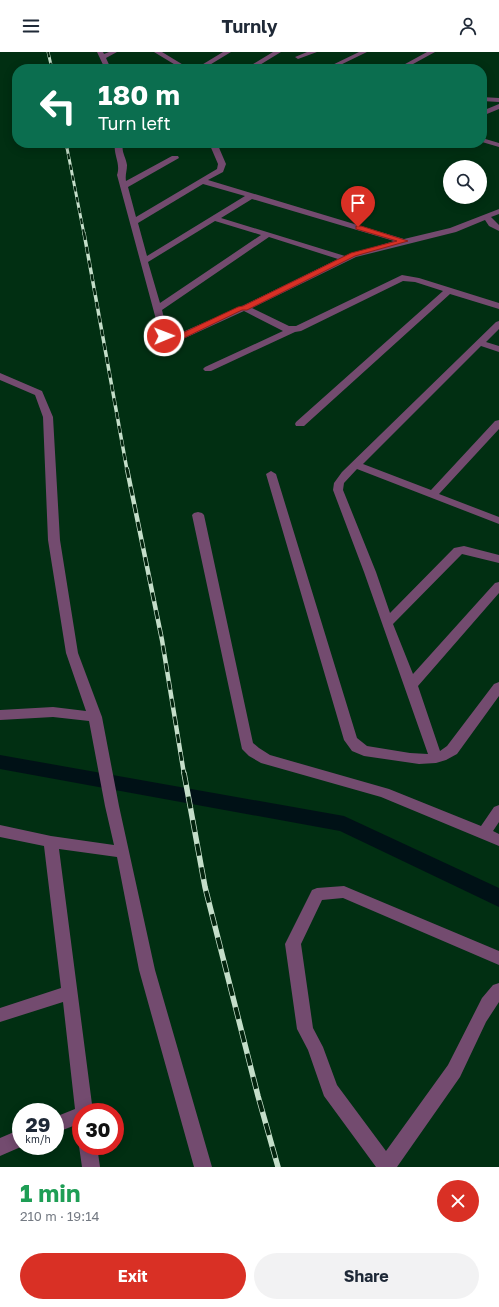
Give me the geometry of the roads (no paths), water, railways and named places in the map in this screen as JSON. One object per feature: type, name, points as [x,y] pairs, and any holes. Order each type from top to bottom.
[{"type":"street","points":[[104,60],[114,52]]},
{"type":"street","points":[[157,52],[178,64]]},
{"type":"street","points":[[165,57],[174,52]]},
{"type":"street","points":[[207,64],[228,52]]},
{"type":"street","points":[[257,64],[278,52]]},
{"type":"street","points":[[298,57],[314,52]]},
{"type":"street","points":[[338,64],[364,52]]},
{"type":"street","points":[[409,64],[432,52]]},
{"type":"street","points":[[487,99],[499,100]]},
{"type":"street","points":[[487,112],[499,106]]},
{"type":"street","points":[[487,141],[499,144]]},
{"type":"street","points":[[117,148],[124,164],[121,176],[125,186],[133,222],[164,336],[174,339],[245,308],[344,258],[376,247],[453,230],[487,217],[499,210]]},
{"type":"street","points":[[133,222],[202,181],[222,167],[215,148]]},
{"type":"street","points":[[125,186],[175,158]]},
{"type":"street","points":[[202,181],[404,241]]},
{"type":"street","points":[[144,261],[251,196]]},
{"type":"street","points":[[487,217],[492,224],[499,229]]},
{"type":"street","points":[[214,218],[344,258]]},
{"type":"street","points":[[157,309],[267,235]]},
{"type":"street","points":[[208,369],[292,330],[298,329],[402,278],[416,280],[499,306]]},
{"type":"street","points":[[300,424],[449,290]]},
{"type":"street","points":[[245,308],[292,330]]},
{"type":"street","points":[[436,758],[370,572],[338,490],[339,483],[346,474],[499,324]]},
{"type":"street","points":[[480,343],[499,349]]},
{"type":"street","points":[[0,376],[39,393],[48,417],[54,540],[72,653],[95,717],[112,806],[147,970],[203,1167]]},
{"type":"street","points":[[432,494],[499,423]]},
{"type":"street","points":[[357,464],[499,521]]},
{"type":"street","points":[[271,474],[351,740],[356,747],[364,751],[426,759],[436,758],[452,750],[499,687]]},
{"type":"street","points":[[198,515],[247,745],[254,752],[266,759],[384,793],[499,840]]},
{"type":"street","points":[[387,623],[458,551],[464,550],[499,559]]},
{"type":"street","points":[[411,685],[499,586]]},
{"type":"street","points":[[0,716],[53,712],[95,717]]},
{"type":"street","points":[[484,833],[499,811]]},
{"type":"street","points":[[0,831],[51,842],[123,852]]},
{"type":"street","points":[[51,842],[83,1103]]},
{"type":"street","points":[[499,958],[344,892],[317,894],[293,944],[305,1029],[315,1047],[330,1090],[387,1167],[392,1157],[454,1071],[480,1017],[488,1003],[499,990]]},
{"type":"street","points":[[0,1015],[69,993]]},
{"type":"street","points":[[0,1147],[12,1142]]},
{"type":"street","points":[[89,1155],[91,1167]]},
{"type":"waterway","points":[[0,762],[344,824],[499,898]]},
{"type":"railway","points":[[48,52],[51,64]]},
{"type":"railway","points":[[67,148],[84,234]]},
{"type":"railway","points":[[84,233],[127,470]]},
{"type":"railway","points":[[127,469],[162,640],[184,774]]},
{"type":"railway","points":[[184,773],[205,887],[258,1096],[278,1167]]}]
